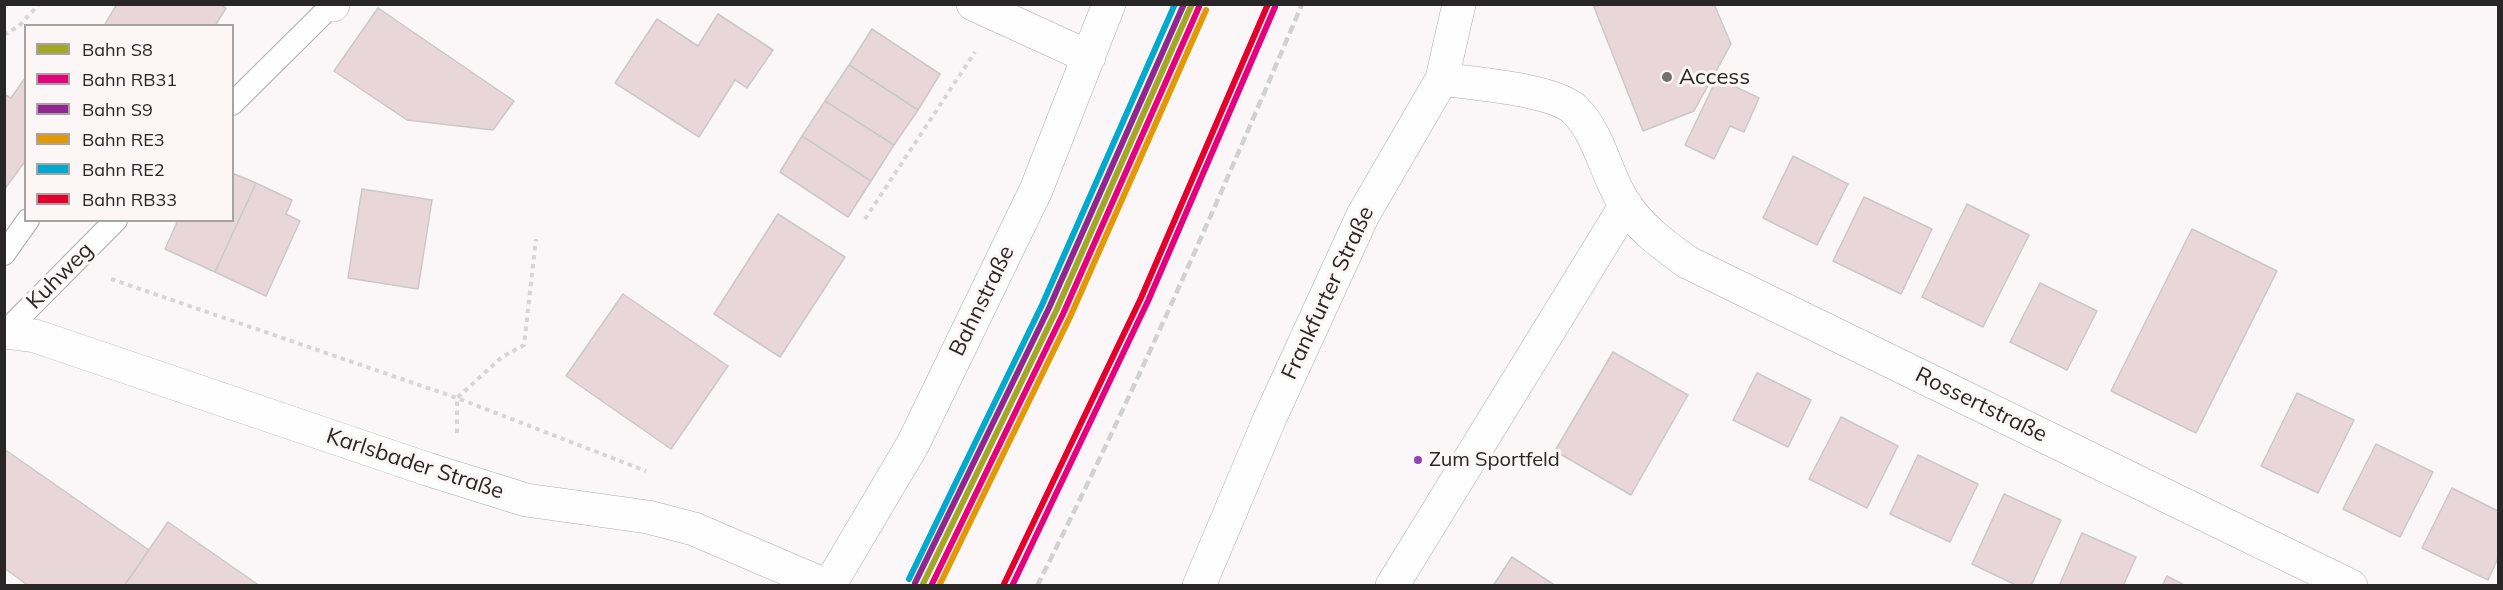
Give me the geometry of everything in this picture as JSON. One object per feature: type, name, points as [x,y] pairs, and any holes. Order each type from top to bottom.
[{"type":"street","name":"Bahnstraße","points":[[828,585],[913,444],[1036,190],[1109,4]]},
{"type":"street","name":"Frankfurter Straße","points":[[1199,585],[1270,418],[1363,215],[1442,79],[1459,4]]},
{"type":"street","points":[[986,10],[1089,57]]},
{"type":"street","points":[[1392,585],[1626,205],[1595,140],[1574,109],[1548,95],[1442,79]]},
{"type":"street","name":"Rossertstraße","points":[[1626,205],[1653,237],[1687,262],[2351,585]]},
{"type":"street","name":"Karlsbader Straße","points":[[4,332],[35,336],[526,500],[648,517],[694,529],[828,585]]},
{"type":"lane","points":[[234,102],[333,5]]},
{"type":"lane","points":[[4,254],[27,222]]},
{"type":"lane","name":"Kuhweg","points":[[4,332],[114,222]]},
{"type":"path","points":[[4,35],[19,26],[39,4]]},
{"type":"path","points":[[865,219],[986,10]]},
{"type":"path","points":[[457,478],[457,398],[502,357],[524,345],[536,239]]},
{"type":"path","points":[[70,266],[457,398],[654,474]]},
{"type":"building","points":[[117,4],[220,4],[226,8],[216,24],[105,24]]},
{"type":"building","name":"Access","points":[[1601,4],[1714,4],[1731,44],[1694,111],[1643,131],[1594,7]]},
{"type":"building","points":[[378,8],[514,101],[493,130],[407,120],[334,71]]},
{"type":"building","points":[[718,14],[773,50],[747,88],[735,80],[699,137],[615,83],[657,19],[698,46]]},
{"type":"building","points":[[872,29],[940,74],[918,110],[849,65]]},
{"type":"building","points":[[849,65],[918,110],[894,145],[825,101]]},
{"type":"building","points":[[1717,78],[1759,98],[1744,132],[1730,126],[1714,159],[1685,145]]},
{"type":"building","points":[[24,79],[24,163],[4,190],[4,94],[11,98]]},
{"type":"building","points":[[825,101],[894,145],[871,181],[802,136]]},
{"type":"building","points":[[802,136],[871,181],[848,217],[780,172]]},
{"type":"building","points":[[1793,156],[1848,184],[1817,245],[1763,218]]},
{"type":"building","points":[[234,174],[256,183],[215,272],[165,249],[177,222],[234,222]]},
{"type":"building","points":[[256,183],[292,200],[286,214],[300,221],[266,296],[215,272]]},
{"type":"building","points":[[362,189],[432,200],[418,289],[348,278]]},
{"type":"building","points":[[1864,197],[1932,229],[1901,294],[1833,261]]},
{"type":"building","points":[[1967,204],[2029,235],[1983,327],[1922,297]]},
{"type":"building","points":[[778,214],[845,257],[780,357],[714,314]]},
{"type":"building","points":[[2192,229],[2277,271],[2196,433],[2111,391]]},
{"type":"building","points":[[2040,283],[2097,311],[2067,370],[2010,342]]},
{"type":"building","points":[[623,294],[728,366],[671,449],[566,376]]},
{"type":"building","points":[[1613,352],[1688,395],[1631,495],[1555,451]]},
{"type":"building","points":[[1757,373],[1811,400],[1788,447],[1733,420]]},
{"type":"building","points":[[2297,393],[2354,420],[2318,493],[2261,466]]},
{"type":"building","points":[[1841,417],[1898,446],[1867,508],[1809,479]]},
{"type":"building","points":[[2376,444],[2433,472],[2400,537],[2343,509]]},
{"type":"building","points":[[4,449],[149,550],[124,586],[29,586],[4,568]]},
{"type":"building","points":[[1918,455],[1978,484],[1950,542],[1890,514]]},
{"type":"building","points":[[2452,488],[2498,511],[2498,558],[2488,580],[2422,548]]},
{"type":"building","points":[[2004,494],[2061,520],[2031,586],[2018,586],[1972,564]]},
{"type":"building","points":[[168,522],[260,586],[124,586]]},
{"type":"building","points":[[2082,533],[2136,557],[2123,586],[2059,586]]},
{"type":"building","points":[[1512,557],[1556,586],[1493,586]]},
{"type":"building","points":[[2167,576],[2186,586],[2162,586]]},
{"type":"railway","points":[[1037,586],[1174,297],[1302,4]]},
{"type":"rail line","name":"RE2","points":[[909,579],[1042,305],[1175,4]]},
{"type":"rail line","name":"S9","points":[[915,583],[1049,308],[1184,4]]},
{"type":"rail line","name":"S8","points":[[922,586],[1056,311],[1192,4]]},
{"type":"rail line","name":"RB33","points":[[1003,586],[1141,298],[1268,4]]},
{"type":"rail line","name":"RB31","points":[[931,586],[1063,314],[1199,7]]},
{"type":"rail line","name":"RB31","points":[[1012,586],[1148,301],[1275,7]]},
{"type":"rail line","name":"RE3","points":[[939,586],[1070,317],[1206,10]]},
{"type":"place","name":"Access","points":[[1667,77]]},
{"type":"place","name":"Zum Sportfeld","points":[[1418,460]]}]
